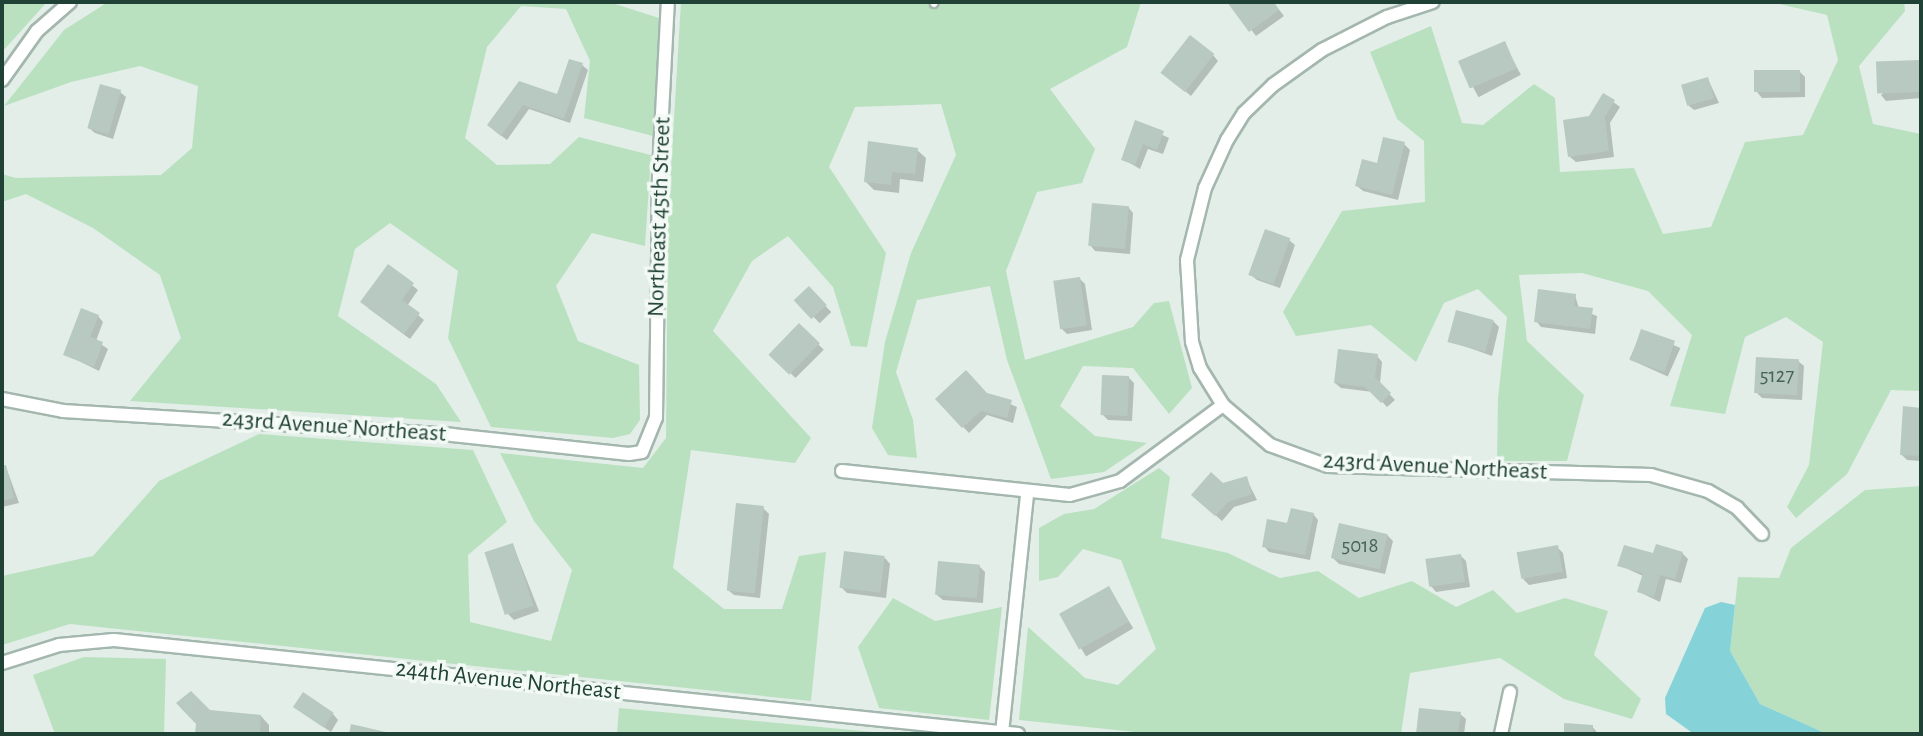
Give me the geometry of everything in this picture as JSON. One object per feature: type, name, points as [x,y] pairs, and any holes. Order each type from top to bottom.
[{"type":"street","points":[[2,80],[37,31],[70,2]]},
{"type":"street","name":"Northeast 45th Street","points":[[653,432],[668,2]]},
{"type":"street","name":"243rd Avenue Northeast","points":[[1433,2],[1387,17],[1322,50],[1273,85],[1244,113],[1227,140],[1205,188],[1187,260],[1192,342],[1200,368],[1223,405],[1269,445],[1328,466],[1651,475],[1708,491],[1737,508],[1762,534]]},
{"type":"street","name":"243rd Avenue Northeast","points":[[2,399],[63,411],[452,435],[629,454],[642,452],[653,432]]},
{"type":"street","points":[[842,471],[1027,494],[1070,495],[1120,481],[1223,405]]},
{"type":"street","points":[[1002,733],[1027,494]]},
{"type":"street","name":"244th Avenue Northeast","points":[[2,663],[59,645],[114,640],[1017,734]]},
{"type":"street","points":[[1501,734],[1510,692]]},
{"type":"green space","points":[[2,2],[47,2],[2,52]]},
{"type":"green space","points":[[108,2],[609,2],[659,18],[653,136],[584,118],[590,61],[566,9],[521,6],[487,47],[465,138],[497,165],[550,164],[579,137],[651,155],[645,246],[592,233],[556,286],[578,341],[639,365],[640,420],[630,434],[613,438],[491,427],[448,338],[458,271],[390,223],[355,249],[338,316],[436,384],[461,422],[130,401],[181,338],[160,275],[93,228],[26,194],[2,202],[2,174],[16,178],[161,175],[192,148],[198,86],[140,66],[71,82],[4,106],[64,30]]},
{"type":"green space","points":[[681,2],[1141,2],[1127,47],[1050,89],[1095,149],[1082,183],[1037,192],[1006,271],[1025,360],[1133,327],[1154,303],[1169,301],[1192,388],[1169,414],[1133,368],[1083,366],[1060,406],[1095,436],[1147,443],[1104,472],[1051,479],[1007,360],[990,286],[917,300],[896,372],[913,420],[917,458],[888,455],[872,428],[885,342],[911,253],[956,155],[941,104],[855,107],[829,167],[886,253],[867,347],[851,346],[833,287],[788,236],[752,261],[713,331],[811,438],[795,463],[691,450],[673,568],[724,609],[782,609],[799,556],[826,552],[811,701],[70,624],[2,645],[2,576],[93,556],[159,481],[259,434],[473,450],[507,522],[468,555],[470,622],[551,641],[572,570],[534,521],[500,453],[643,468],[666,438],[668,219]]},
{"type":"green space","points":[[1770,2],[1904,2],[1905,11],[1859,66],[1873,124],[1921,134],[1921,391],[1891,390],[1847,474],[1796,518],[1787,507],[1809,465],[1823,342],[1786,317],[1745,337],[1725,414],[1670,406],[1692,335],[1648,291],[1582,273],[1519,275],[1527,341],[1584,395],[1567,461],[1497,461],[1498,398],[1507,317],[1478,289],[1444,303],[1416,362],[1371,325],[1296,336],[1283,312],[1342,211],[1425,202],[1424,141],[1397,119],[1370,52],[1431,26],[1462,123],[1483,125],[1534,84],[1555,98],[1560,172],[1634,168],[1663,234],[1711,227],[1745,142],[1803,135],[1838,60],[1827,15]]},
{"type":"green space","points":[[1159,468],[1170,477],[1161,538],[1228,553],[1280,578],[1318,571],[1359,598],[1412,581],[1456,607],[1493,590],[1517,613],[1565,598],[1608,611],[1594,655],[1641,699],[1632,719],[1564,699],[1500,658],[1410,673],[1401,734],[1155,734],[1019,720],[1028,627],[1085,678],[1118,685],[1156,649],[1121,560],[1083,549],[1058,577],[1039,581],[1039,528],[1064,514],[1094,509]]},
{"type":"green space","points":[[1921,486],[1921,734],[1827,734],[1760,704],[1730,651],[1738,577],[1779,578],[1791,548],[1865,490]]},
{"type":"green space","points":[[893,598],[935,621],[1002,607],[989,720],[879,708],[858,647]]},
{"type":"green space","points":[[84,657],[166,659],[164,734],[55,734],[33,675]]},
{"type":"green space","points":[[619,708],[873,732],[617,734]]},
{"type":"water","points":[[1721,602],[1735,605],[1730,651],[1760,704],[1827,734],[1694,734],[1666,714],[1665,698],[1705,608]]},
{"type":"building","points":[[1227,2],[1274,2],[1279,10],[1249,32]]},
{"type":"building","points":[[1190,35],[1214,54],[1185,92],[1160,73]]},
{"type":"building","points":[[1505,41],[1517,69],[1470,89],[1458,61]]},
{"type":"building","points":[[569,59],[583,63],[564,119],[523,105],[501,136],[487,125],[519,81],[557,94]]},
{"type":"building","points":[[1920,60],[1921,92],[1877,94],[1876,62]]},
{"type":"building","points":[[1754,70],[1800,70],[1800,92],[1754,92]]},
{"type":"building","points":[[1708,77],[1714,98],[1687,106],[1681,85]]},
{"type":"building","points":[[100,84],[121,90],[108,134],[87,128]]},
{"type":"building","points":[[1603,93],[1615,100],[1605,117],[1609,151],[1568,157],[1563,120],[1589,116]]},
{"type":"building","points":[[1135,120],[1164,131],[1157,150],[1143,144],[1135,165],[1121,160]]},
{"type":"building","points":[[1383,137],[1405,142],[1392,195],[1355,186],[1362,159],[1377,163]]},
{"type":"building","points":[[868,141],[918,148],[915,174],[892,172],[891,185],[864,182]]},
{"type":"building","points":[[1092,203],[1129,206],[1125,249],[1088,246]]},
{"type":"building","points":[[1265,229],[1290,238],[1274,284],[1248,275]]},
{"type":"building","points":[[388,264],[414,283],[402,300],[420,313],[404,334],[360,302]]},
{"type":"building","points":[[1080,277],[1087,326],[1060,329],[1053,281]]},
{"type":"building","points":[[809,286],[827,305],[811,319],[794,300]]},
{"type":"building","points":[[1538,289],[1576,294],[1574,306],[1593,308],[1590,329],[1534,322]]},
{"type":"building","points":[[81,308],[99,315],[90,337],[103,342],[94,367],[63,355]]},
{"type":"building","points":[[1456,310],[1494,320],[1485,352],[1447,342]]},
{"type":"building","points":[[799,323],[820,343],[789,375],[768,355]]},
{"type":"building","points":[[1641,329],[1675,341],[1664,372],[1630,360]]},
{"type":"building","points":[[1338,349],[1378,354],[1375,377],[1391,393],[1381,403],[1365,387],[1334,383]]},
{"type":"building","points":[[1756,357],[1799,359],[1797,395],[1754,393]]},
{"type":"building","points":[[966,370],[987,393],[1012,400],[1007,418],[981,411],[962,428],[935,399]]},
{"type":"building","points":[[1102,375],[1129,376],[1128,416],[1101,415]]},
{"type":"building","points":[[1903,406],[1921,408],[1921,456],[1900,455]]},
{"type":"building","points":[[6,465],[14,498],[2,501],[2,466]]},
{"type":"building","points":[[1211,472],[1223,483],[1247,476],[1252,494],[1228,502],[1215,516],[1191,495]]},
{"type":"building","points":[[736,503],[764,506],[755,593],[727,591]]},
{"type":"building","points":[[1291,508],[1314,513],[1305,555],[1262,547],[1267,519],[1287,523]]},
{"type":"building","points":[[1339,523],[1388,534],[1380,569],[1331,558]]},
{"type":"building","points":[[513,543],[533,606],[505,615],[484,552]]},
{"type":"building","points":[[1656,544],[1683,552],[1675,579],[1660,575],[1654,597],[1637,592],[1643,573],[1617,566],[1624,545],[1653,553]]},
{"type":"building","points":[[1558,545],[1563,572],[1521,579],[1517,552]]},
{"type":"building","points":[[844,551],[885,556],[880,593],[839,588]]},
{"type":"building","points":[[1461,554],[1465,582],[1429,587],[1425,559]]},
{"type":"building","points":[[938,561],[980,565],[977,599],[935,595]]},
{"type":"building","points":[[1109,586],[1129,622],[1079,649],[1059,614]]},
{"type":"building","points":[[191,691],[210,710],[261,715],[260,734],[195,734],[196,724],[176,703]]},
{"type":"building","points":[[303,692],[334,713],[324,728],[293,707]]},
{"type":"building","points":[[1419,708],[1461,712],[1458,734],[1416,734]]},
{"type":"building","points":[[1564,723],[1593,725],[1593,734],[1564,734]]},
{"type":"building","points":[[351,724],[390,733],[390,734],[349,734]]}]
